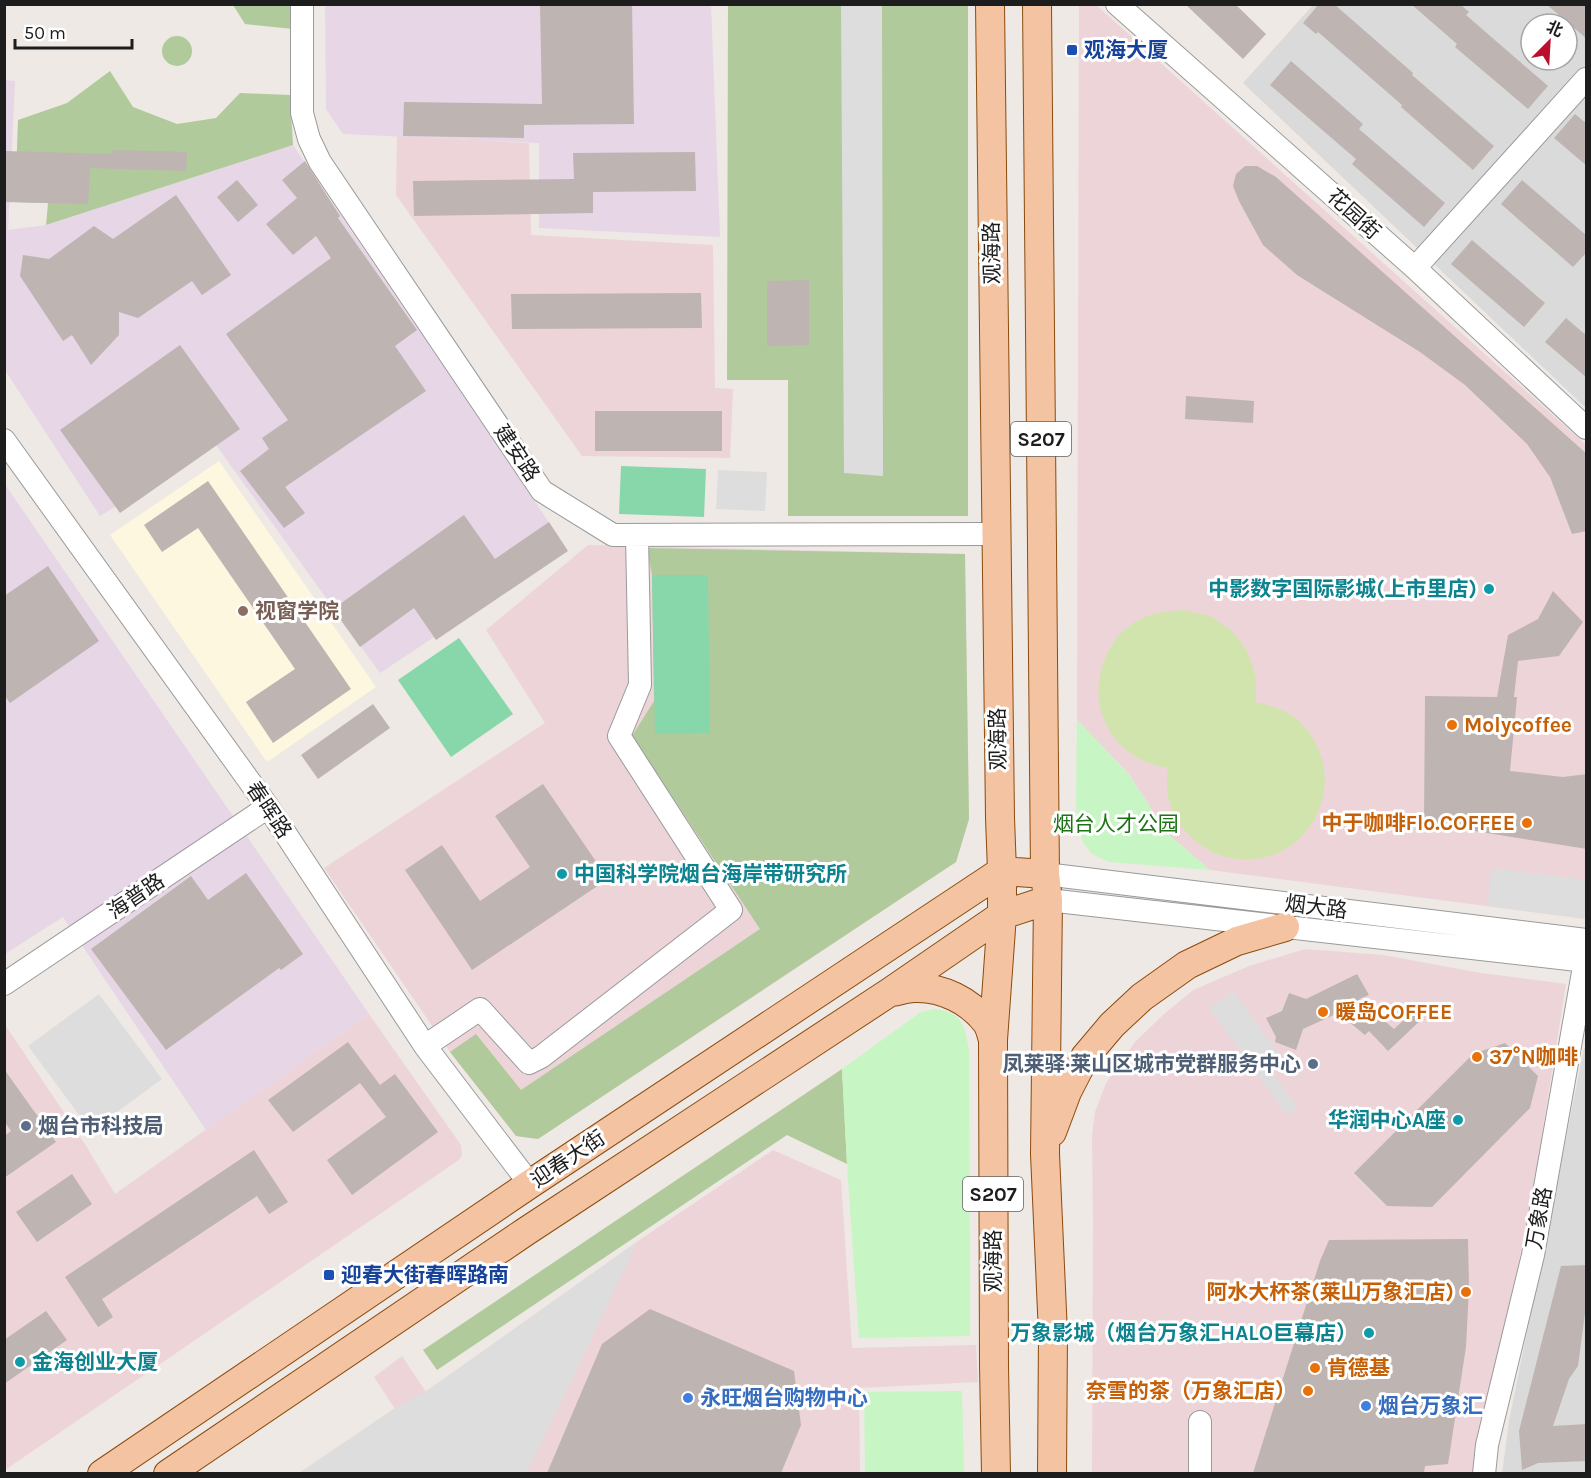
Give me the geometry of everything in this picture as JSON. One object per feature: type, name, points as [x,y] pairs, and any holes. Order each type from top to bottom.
[{"type":"main road","name":"观海路","points":[[990,4],[1002,871],[1002,915],[993,1040],[996,1473]]},
{"type":"main road","name":"S207","points":[[1037,4],[1046,887],[1045,1154],[1053,1334],[1052,1473]]},
{"type":"main road","points":[[1002,871],[1046,887]]},
{"type":"main road","name":"迎春大街","points":[[102,1473],[530,1184],[1002,871]]},
{"type":"main road","name":"迎春大街","points":[[168,1473],[525,1232],[1046,887]]},
{"type":"main road","points":[[1045,1154],[1067,1092],[1085,1057],[1112,1025],[1142,997],[1187,965],[1238,941],[1285,927]]},
{"type":"main road","points":[[890,992],[915,988],[933,989],[952,995],[971,1007],[987,1023],[993,1040]]},
{"type":"street","name":"建安路","points":[[302,4],[302,113],[309,139],[320,162],[542,490],[613,535],[996,534]]},
{"type":"street","name":"花园街","points":[[1117,4],[1415,268],[1587,428]]},
{"type":"street","points":[[1415,268],[1587,79]]},
{"type":"street","name":"春晖路","points":[[4,440],[268,807],[425,1046],[530,1184]]},
{"type":"street","points":[[425,1046],[480,1009],[529,1063],[541,1057],[731,910],[619,736],[640,685],[637,536]]},
{"type":"street","name":"海普路","points":[[4,984],[268,807]]},
{"type":"street","name":"烟大路","points":[[1046,887],[1285,927],[1586,954]]},
{"type":"street","name":"烟大路","points":[[1046,887],[1586,954]]},
{"type":"street","name":"万象路","points":[[1484,1473],[1487,1444],[1533,1255],[1586,954]]},
{"type":"street","points":[[1200,1422],[1200,1473]]},
{"type":"shaded area","points":[[1095,4],[1586,445],[1586,919],[1210,870],[1161,828],[1128,773],[1077,720],[1079,5]]},
{"type":"shaded area","points":[[325,5],[711,5],[720,237],[539,228],[539,143],[343,134],[326,109]]},
{"type":"shaded area","points":[[841,5],[882,5],[883,476],[844,473]]},
{"type":"shaded area","points":[[1313,5],[1586,5],[1586,408],[1243,83]]},
{"type":"shaded area","points":[[4,80],[15,81],[8,230],[46,225],[293,145],[567,549],[380,673],[216,445],[100,516],[5,370]]},
{"type":"shaded area","points":[[397,136],[529,143],[531,235],[713,245],[715,388],[733,389],[730,458],[582,456],[396,195]]},
{"type":"shaded area","name":"视窗学院","points":[[219,461],[376,687],[267,762],[110,535]]},
{"type":"shaded area","points":[[718,470],[767,472],[765,511],[716,509]]},
{"type":"shaded area","points":[[4,483],[369,1014],[206,1130],[63,917],[5,954]]},
{"type":"shaded area","name":"中国科学院烟台海岸带研究所","points":[[588,545],[965,554],[969,819],[956,862],[538,1139],[516,1136],[450,1052],[324,868],[545,723],[486,630]]},
{"type":"shaded area","points":[[1491,868],[1586,880],[1586,919],[1488,906]]},
{"type":"shaded area","points":[[1305,949],[1383,955],[1481,973],[1566,984],[1530,1209],[1474,1473],[1092,1474],[1092,1136],[1095,1112],[1106,1083],[1135,1042],[1193,990],[1249,966]]},
{"type":"shaded area","points":[[1233,991],[1282,1058],[1269,1068],[1298,1107],[1287,1115],[1209,1008]]},
{"type":"shaded area","points":[[99,994],[162,1079],[91,1131],[28,1046]]},
{"type":"shaded area","points":[[369,1014],[461,1145],[462,1155],[459,1160],[5,1470],[4,1023],[85,1144],[115,1194]]},
{"type":"shaded area","points":[[1584,1048],[1586,1048],[1586,1473],[1502,1474],[1509,1421]]},
{"type":"shaded area","points":[[773,1150],[841,1180],[852,1348],[976,1345],[978,1382],[859,1388],[860,1473],[299,1474],[395,1409],[374,1377],[402,1356],[426,1392],[638,1241]]},
{"type":"shaded area","points":[[638,1241],[527,1473],[299,1473],[395,1408],[425,1392]]},
{"type":"green space","points":[[233,5],[292,5],[293,29],[245,24]]},
{"type":"green space","points":[[728,5],[968,5],[968,516],[788,516],[788,380],[727,380]]},
{"type":"green space","points":[[177,36],[188,40],[192,51],[188,62],[177,66],[166,62],[162,51],[166,40]]},
{"type":"green space","points":[[110,71],[133,107],[177,124],[216,118],[240,93],[290,95],[293,145],[46,225],[48,203],[15,202],[18,120],[67,103]]},
{"type":"green space","points":[[621,466],[706,469],[704,517],[619,514]]},
{"type":"green space","points":[[647,548],[965,554],[969,819],[956,862],[538,1139],[516,1136],[450,1052],[476,1034],[521,1090],[760,929],[632,736],[654,701],[652,575]]},
{"type":"green space","points":[[652,575],[708,575],[710,733],[655,734]]},
{"type":"green space","points":[[1184,610],[1210,616],[1232,631],[1248,652],[1256,678],[1256,702],[1291,715],[1301,723],[1317,745],[1324,768],[1324,792],[1317,814],[1304,834],[1286,849],[1263,858],[1224,857],[1207,849],[1192,838],[1174,815],[1168,797],[1168,768],[1147,762],[1130,753],[1116,740],[1106,724],[1100,706],[1099,687],[1102,668],[1117,637],[1131,624],[1147,616]]},
{"type":"green space","points":[[459,638],[513,714],[451,757],[398,680]]},
{"type":"green space","name":"烟台人才公园","points":[[1077,720],[1128,773],[1161,828],[1210,870],[1109,862],[1092,854],[1084,844],[1078,828]]},
{"type":"green space","points":[[933,1009],[951,1013],[961,1021],[969,1052],[970,1336],[859,1338],[842,1069],[921,1012]]},
{"type":"green space","points":[[842,1069],[847,1164],[787,1135],[437,1370],[423,1350]]},
{"type":"green space","points":[[962,1391],[964,1473],[865,1473],[864,1392]]},
{"type":"building","points":[[540,4],[632,4],[634,124],[524,125],[524,138],[403,136],[404,102],[542,104]]},
{"type":"building","points":[[1185,4],[1235,4],[1266,34],[1243,59]]},
{"type":"building","points":[[1319,4],[1334,4],[1494,146],[1473,170],[1318,32],[1316,34],[1303,23]]},
{"type":"building","points":[[1411,4],[1460,4],[1469,12],[1466,15],[1519,61],[1519,72],[1532,72],[1548,86],[1528,109],[1455,47],[1457,44]]},
{"type":"building","points":[[1546,4],[1587,4],[1587,39],[1579,32],[1579,12],[1555,12]]},
{"type":"building","points":[[1291,61],[1363,124],[1359,129],[1445,203],[1424,227],[1352,164],[1356,159],[1270,85]]},
{"type":"building","points":[[1575,114],[1587,124],[1587,166],[1554,138]]},
{"type":"building","points":[[113,150],[187,152],[186,171],[90,168],[88,204],[4,202],[4,151],[113,154]]},
{"type":"building","points":[[695,152],[696,191],[593,192],[593,213],[414,216],[413,181],[574,179],[573,153]]},
{"type":"building","points":[[305,161],[340,216],[338,218],[417,330],[395,346],[426,391],[285,487],[305,513],[284,528],[240,471],[269,449],[262,438],[288,420],[226,334],[331,258],[316,236],[293,255],[266,224],[297,198],[282,180]]},
{"type":"building","points":[[1245,166],[1257,166],[1276,177],[1587,454],[1587,531],[1572,534],[1550,477],[1527,444],[1465,385],[1420,352],[1297,275],[1263,245],[1233,186],[1236,174]]},
{"type":"building","points":[[237,180],[258,205],[238,222],[217,197]]},
{"type":"building","points":[[1522,180],[1587,236],[1587,252],[1573,267],[1501,204]]},
{"type":"building","points":[[176,195],[231,275],[202,295],[192,281],[138,318],[119,312],[119,335],[91,365],[72,335],[63,341],[20,276],[23,255],[49,259],[94,226],[113,239]]},
{"type":"building","points":[[1472,240],[1545,303],[1524,327],[1451,264]]},
{"type":"building","points":[[809,280],[809,345],[767,346],[767,281]]},
{"type":"building","points":[[701,293],[702,328],[512,329],[511,294]]},
{"type":"building","points":[[1566,318],[1587,336],[1587,378],[1545,342]]},
{"type":"building","points":[[180,345],[240,429],[120,513],[60,430]]},
{"type":"building","points":[[1186,396],[1254,401],[1253,423],[1185,419]]},
{"type":"building","points":[[595,411],[722,411],[722,451],[595,451]]},
{"type":"building","points":[[208,481],[351,689],[273,743],[246,702],[295,669],[198,528],[162,552],[144,525]]},
{"type":"building","points":[[464,515],[495,559],[549,522],[568,551],[436,640],[414,608],[360,647],[333,609]]},
{"type":"building","points":[[48,566],[99,641],[10,703],[4,695],[4,596]]},
{"type":"building","points":[[1553,591],[1583,622],[1559,656],[1518,661],[1510,771],[1563,777],[1587,774],[1587,849],[1424,823],[1425,696],[1497,697],[1508,635],[1538,619]]},
{"type":"building","points":[[373,704],[390,728],[318,779],[301,755]]},
{"type":"building","name":"中国科学院烟台海岸带研究所","points":[[543,784],[608,879],[472,970],[405,870],[442,845],[480,901],[530,867],[495,816]]},
{"type":"building","points":[[246,873],[303,954],[281,970],[279,968],[166,1050],[91,949],[191,876],[208,900]]},
{"type":"building","points":[[1357,974],[1369,995],[1359,999],[1394,1029],[1415,1010],[1423,1018],[1388,1051],[1369,1031],[1365,1035],[1338,1013],[1303,1029],[1296,1050],[1275,1042],[1276,1037],[1266,1018],[1282,1011],[1289,993],[1306,999]]},
{"type":"building","points":[[348,1042],[380,1085],[395,1074],[438,1132],[352,1195],[327,1160],[386,1117],[360,1083],[293,1132],[268,1100]]},
{"type":"building","points":[[1505,1043],[1538,1076],[1530,1108],[1432,1207],[1387,1206],[1354,1173],[1473,1054]]},
{"type":"building","name":"烟台市科技局","points":[[4,1069],[56,1142],[4,1178],[4,1136],[11,1131],[4,1121]]},
{"type":"building","points":[[254,1150],[288,1202],[269,1214],[257,1196],[102,1299],[113,1317],[98,1327],[65,1277]]},
{"type":"building","points":[[72,1174],[92,1204],[37,1242],[16,1212]]},
{"type":"building","name":"烟台万象汇","points":[[1468,1239],[1469,1287],[1466,1347],[1448,1464],[1425,1466],[1424,1473],[1253,1473],[1320,1261],[1329,1240]]},
{"type":"building","points":[[1587,1265],[1587,1298],[1578,1366],[1569,1379],[1553,1426],[1587,1424],[1587,1461],[1538,1463],[1522,1470],[1519,1431],[1561,1266]]},
{"type":"building","name":"永旺烟台购物中心","points":[[650,1309],[794,1371],[801,1425],[781,1473],[547,1473],[602,1344]]},
{"type":"building","name":"金海创业大厦","points":[[46,1311],[67,1340],[4,1384],[4,1340]]},
{"type":"place","name":"观海大厦","points":[[1072,50]]},
{"type":"place","name":"中影数字国际影城(上市里店)","points":[[1489,589]]},
{"type":"place","name":"视窗学院","points":[[243,611]]},
{"type":"place","name":"Molycoffee","points":[[1452,725]]},
{"type":"place","name":"中于咖啡Flo.COFFEE","points":[[1527,823]]},
{"type":"place","name":"中国科学院烟台海岸带研究所","points":[[562,874]]},
{"type":"place","name":"暖岛COFFEE","points":[[1323,1012]]},
{"type":"place","name":"37°N咖啡","points":[[1477,1057]]},
{"type":"place","name":"凤莱驿·莱山区城市党群服务中心","points":[[1313,1064]]},
{"type":"place","name":"华润中心A座","points":[[1458,1120]]},
{"type":"place","name":"烟台市科技局","points":[[26,1126]]},
{"type":"place","name":"迎春大街春晖路南","points":[[329,1275]]},
{"type":"place","name":"阿水大杯茶(莱山万象汇店)","points":[[1466,1292]]},
{"type":"place","name":"万象影城（烟台万象汇HALO巨幕店）","points":[[1369,1333]]},
{"type":"place","name":"金海创业大厦","points":[[20,1362]]},
{"type":"place","name":"肯德基","points":[[1315,1368]]},
{"type":"place","name":"奈雪的茶（万象汇店）","points":[[1308,1391]]},
{"type":"place","name":"永旺烟台购物中心","points":[[688,1398]]},
{"type":"place","name":"烟台万象汇","points":[[1366,1406]]}]
